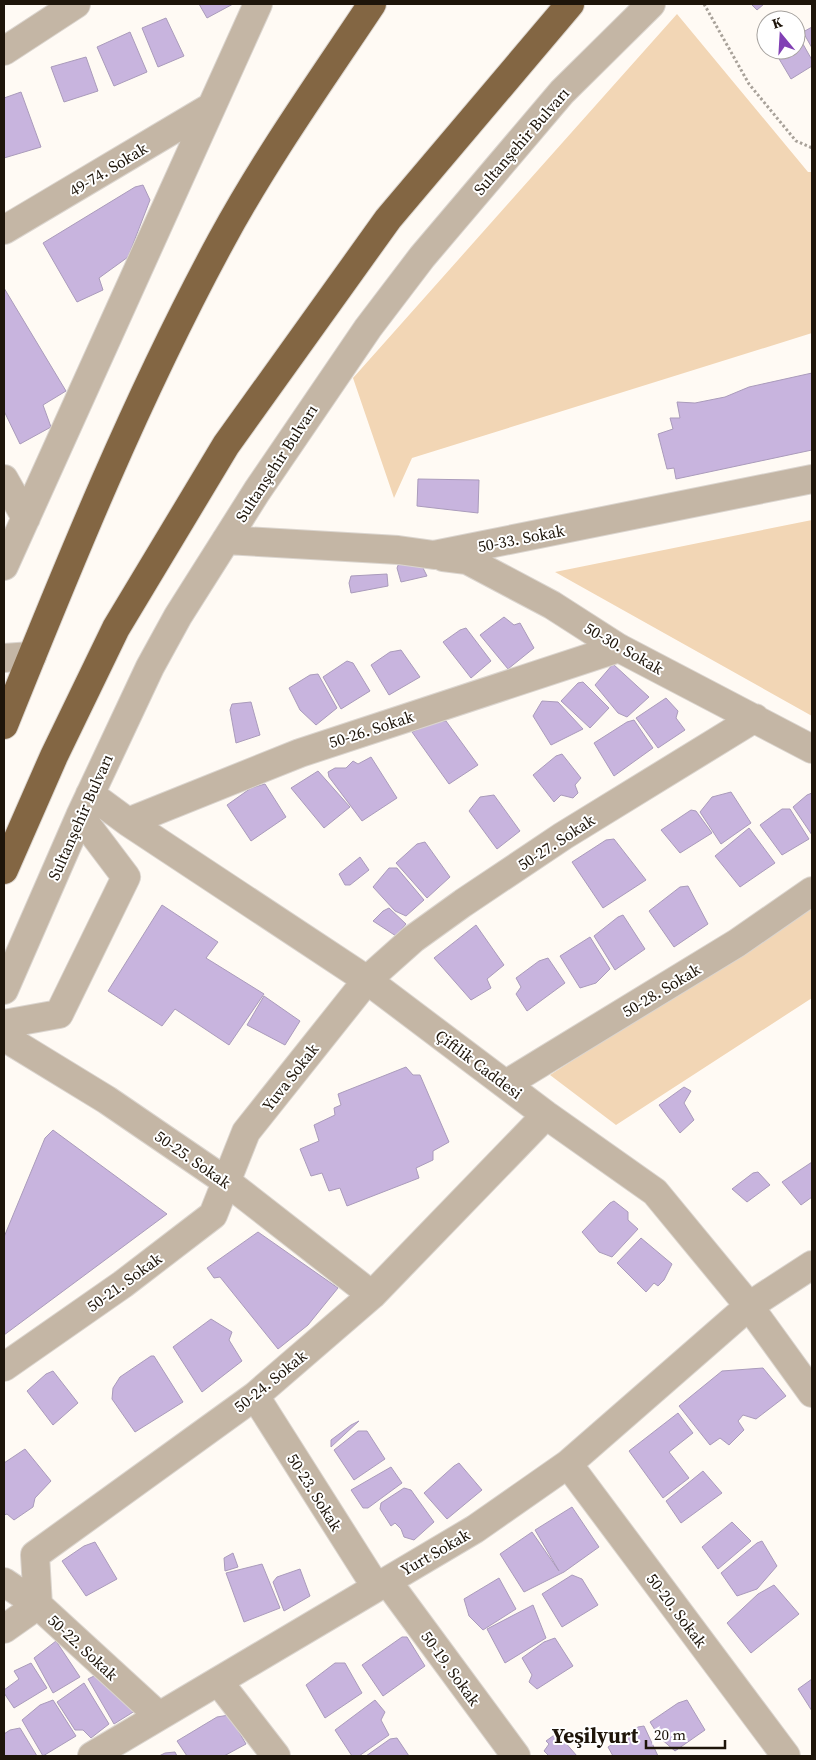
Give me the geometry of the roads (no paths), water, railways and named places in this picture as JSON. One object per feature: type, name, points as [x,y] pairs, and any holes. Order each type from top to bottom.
[{"type":"highway","points":[[4,725],[118,452],[183,313],[221,240],[276,146],[372,4]]},
{"type":"highway","points":[[4,870],[54,756],[116,628],[226,445],[388,219],[570,4]]},
{"type":"street","points":[[4,50],[76,4]]},
{"type":"street","points":[[4,566],[258,4]]},
{"type":"street","name":"Sultanşehir Bulvarı","points":[[4,990],[85,805],[150,667],[178,616],[294,436],[368,328],[422,258],[562,92],[651,4]]},
{"type":"street","name":"49-74. Sokak","points":[[4,230],[212,107]]},
{"type":"street","points":[[4,479],[26,518]]},
{"type":"street","name":"50-33. Sokak","points":[[226,540],[398,550],[434,555],[812,479]]},
{"type":"street","name":"50-30. Sokak","points":[[434,555],[467,560],[552,605],[619,648],[812,749]]},
{"type":"street","name":"50-26. Sokak","points":[[128,822],[300,753],[619,648]]},
{"type":"street","points":[[4,658],[32,656]]},
{"type":"street","name":"50-27. Sokak","points":[[367,980],[413,939],[463,903],[564,836],[755,718]]},
{"type":"street","points":[[4,1024],[59,1014],[126,877],[85,805]]},
{"type":"street","name":"Çiftlik Caddesi","points":[[85,805],[128,822],[367,980],[546,1115],[655,1192],[749,1306],[812,1393]]},
{"type":"street","name":"50-28. Sokak","points":[[506,1084],[737,943],[812,891]]},
{"type":"street","name":"Yuva Sokak","points":[[227,1182],[246,1132],[367,980]]},
{"type":"street","name":"50-25. Sokak","points":[[4,1037],[107,1100],[227,1182],[372,1295]]},
{"type":"street","name":"50-24. Sokak","points":[[38,1605],[35,1555],[255,1396],[372,1295],[546,1115]]},
{"type":"street","name":"50-21. Sokak","points":[[4,1367],[123,1284],[213,1215],[227,1182]]},
{"type":"street","name":"Yurt Sokak","points":[[92,1756],[475,1529],[568,1464],[749,1306],[812,1265]]},
{"type":"street","name":"50-23. Sokak","points":[[255,1396],[381,1584]]},
{"type":"street","name":"50-20. Sokak","points":[[568,1464],[786,1756]]},
{"type":"street","name":"50-22. Sokak","points":[[4,1582],[38,1605],[159,1716]]},
{"type":"street","name":"50-19. Sokak","points":[[381,1584],[516,1756]]},
{"type":"street","points":[[4,1629],[38,1605]]},
{"type":"street","points":[[218,1681],[276,1756]]},
{"type":"district","name":"Yeşilyurt","points":[[595,1736]]}]
